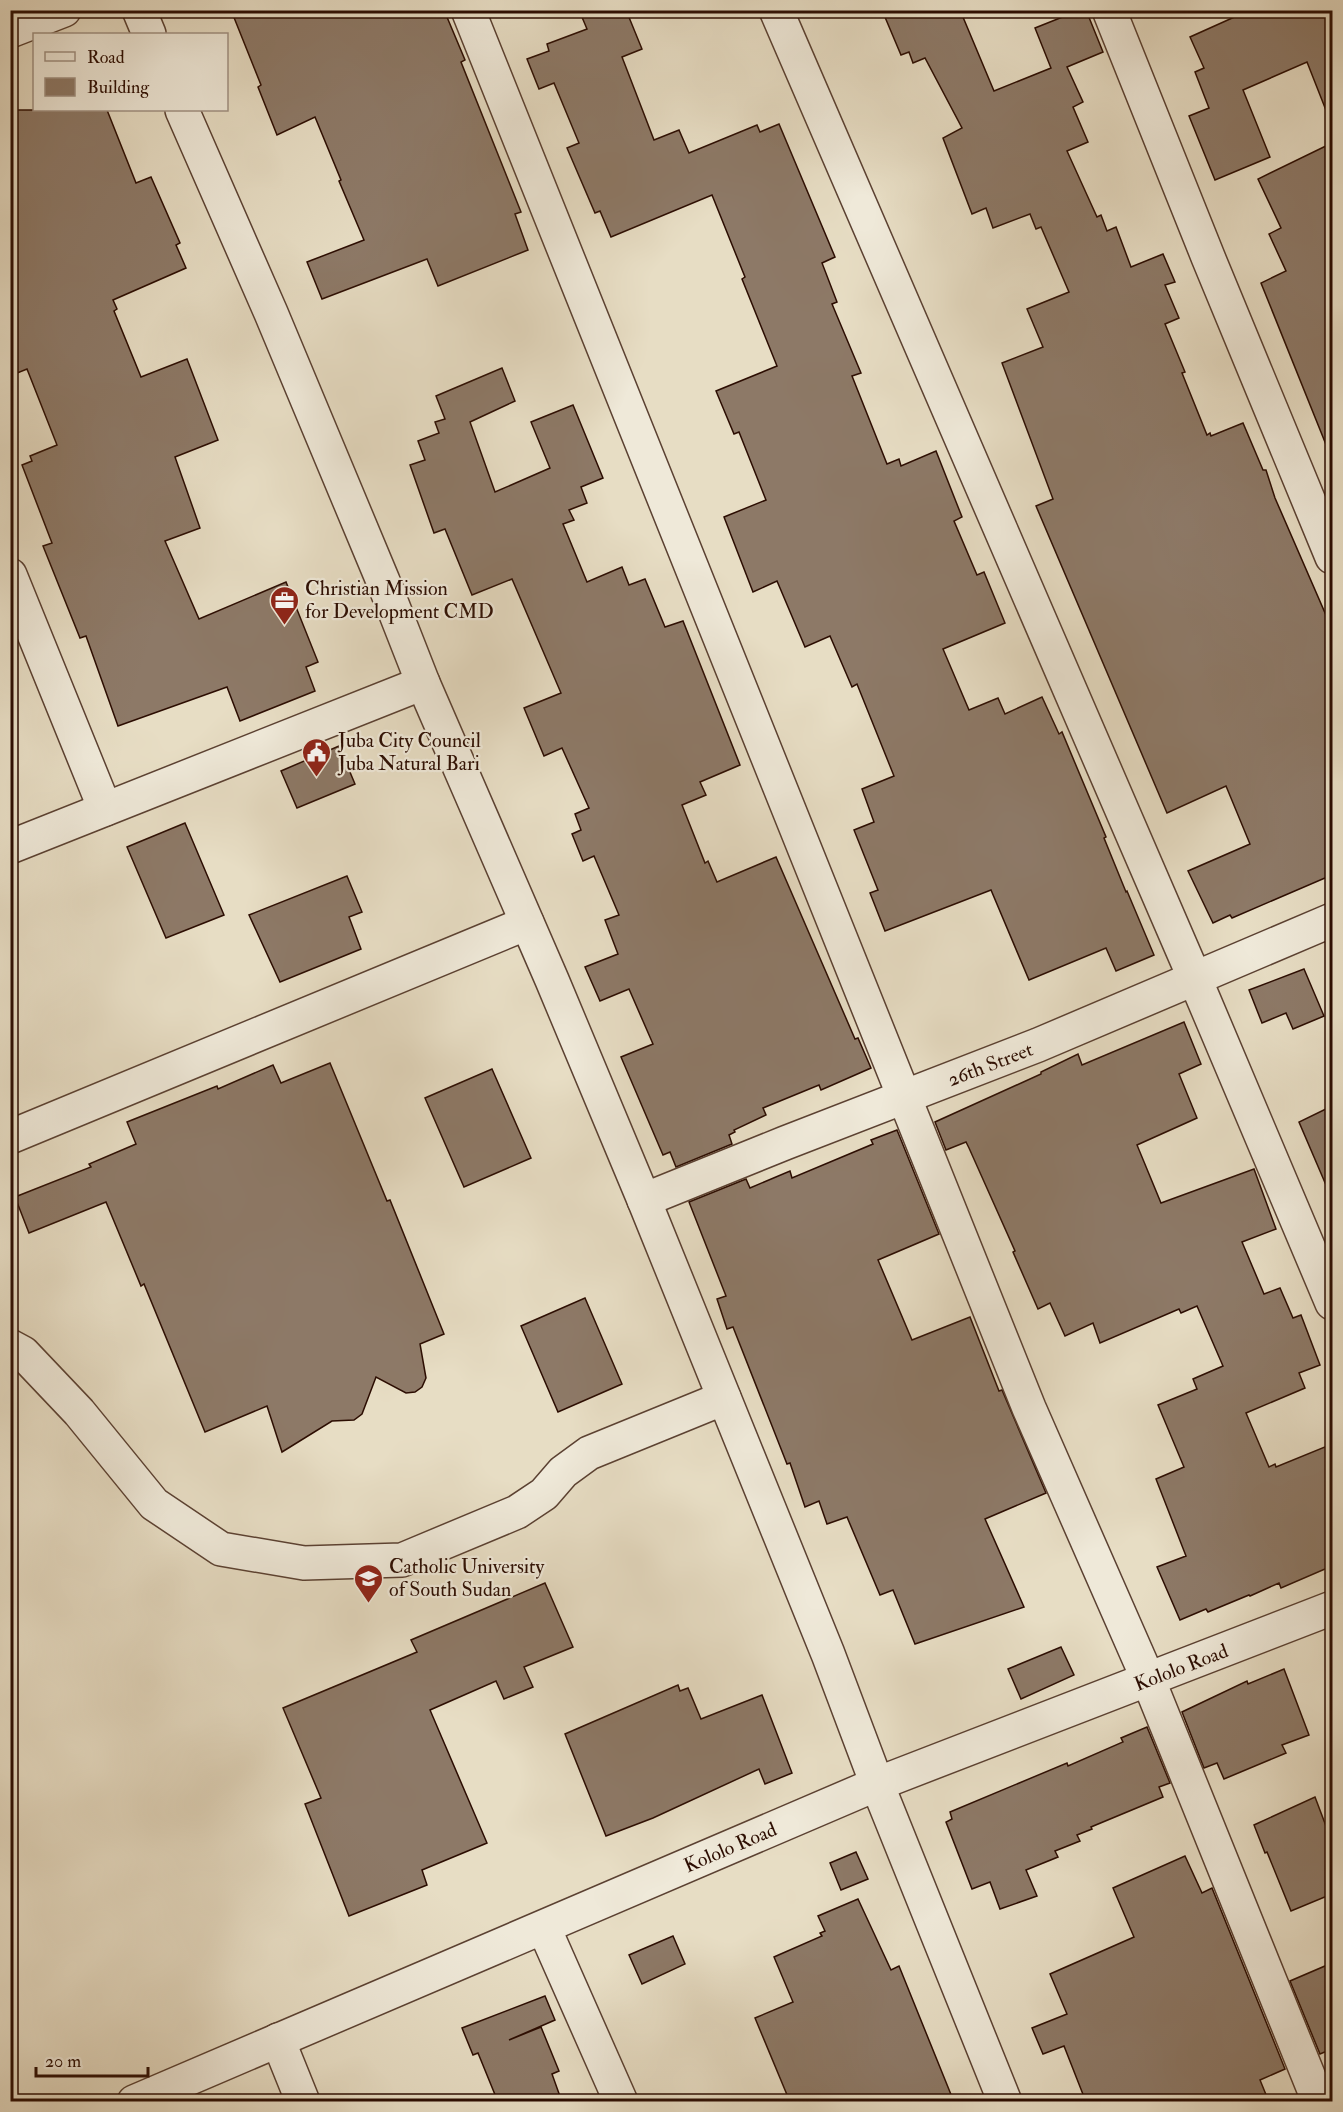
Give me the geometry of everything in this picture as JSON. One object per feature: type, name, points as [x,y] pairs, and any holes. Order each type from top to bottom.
[{"type":"street","points":[[10,31],[64,10]]},
{"type":"street","points":[[139,10],[149,33]]},
{"type":"street","points":[[468,10],[1029,1408],[1148,1679],[1320,2102]]},
{"type":"street","points":[[776,10],[1195,978],[1332,1304]]},
{"type":"street","points":[[1109,10],[1332,557]]},
{"type":"street","points":[[182,111],[271,313],[423,683],[528,923],[644,1200],[828,1654],[877,1784],[1005,2102]]},
{"type":"street","points":[[10,575],[105,809]]},
{"type":"street","points":[[10,847],[423,683]]},
{"type":"street","name":"26th Street","points":[[644,1200],[1038,1045],[1332,920]]},
{"type":"street","points":[[10,1137],[528,923]]},
{"type":"street","points":[[10,1346],[22,1353],[79,1412],[154,1504],[221,1550],[304,1563],[402,1560],[517,1512],[544,1494],[563,1472],[590,1453],[724,1398]]},
{"type":"street","name":"Kololo Road","points":[[134,2102],[877,1784],[1332,1608]]},
{"type":"street","points":[[544,1928],[621,2102]]},
{"type":"street","points":[[278,2040],[303,2102]]},
{"type":"building","points":[[231,10],[444,10],[465,60],[461,62],[521,212],[515,214],[528,250],[438,286],[427,259],[322,299],[307,262],[364,240],[315,117],[277,135],[258,87],[261,85]]},
{"type":"building","points":[[579,10],[626,10],[642,49],[622,57],[654,140],[679,130],[689,153],[757,125],[760,132],[779,124],[835,257],[822,263],[837,302],[832,304],[861,373],[852,376],[887,464],[899,459],[901,466],[936,451],[962,517],[954,521],[977,575],[984,572],[1005,623],[943,649],[969,710],[998,698],[1005,714],[1042,697],[1059,734],[1062,732],[1106,837],[1104,838],[1126,892],[1154,955],[1116,971],[1106,948],[1029,980],[991,890],[885,931],[870,893],[878,890],[854,830],[874,822],[862,789],[894,776],[857,684],[852,687],[830,636],[805,647],[777,581],[753,592],[724,517],[766,500],[739,432],[734,434],[716,391],[777,366],[742,279],[745,277],[712,195],[611,237],[600,211],[595,213],[567,148],[579,143],[554,83],[539,89],[527,59],[549,51],[547,44],[587,29]]},
{"type":"building","points":[[882,10],[960,10],[994,91],[1051,68],[1035,28],[1080,10],[1086,10],[1103,52],[1067,67],[1083,102],[1073,107],[1088,142],[1067,151],[1097,217],[1101,215],[1107,231],[1116,227],[1131,267],[1163,254],[1175,282],[1165,285],[1179,318],[1165,324],[1207,435],[1210,433],[1211,436],[1243,423],[1263,470],[1266,470],[1275,498],[1332,629],[1332,875],[1232,918],[1230,915],[1213,923],[1188,871],[1250,844],[1226,786],[1167,813],[1036,506],[1053,499],[1002,363],[1043,347],[1027,309],[1069,292],[1041,227],[1036,229],[1030,214],[993,228],[986,208],[972,214],[943,138],[962,128],[925,58],[913,63],[909,52],[901,55]]},
{"type":"building","points":[[1250,10],[1332,10],[1332,122],[1307,62],[1243,90],[1270,157],[1215,180],[1189,116],[1209,108],[1195,72],[1204,68],[1190,37]]},
{"type":"building","points":[[10,110],[107,111],[136,183],[151,177],[180,243],[176,245],[186,268],[113,300],[117,309],[114,311],[141,377],[187,359],[218,440],[175,457],[200,528],[165,541],[199,619],[286,582],[318,662],[306,667],[315,691],[240,721],[227,687],[118,726],[86,636],[80,638],[43,546],[52,543],[22,465],[32,461],[30,456],[57,445],[27,369],[10,376]]},
{"type":"building","points":[[1332,143],[1331,457],[1261,283],[1286,271],[1269,234],[1281,228],[1258,179]]},
{"type":"building","points":[[502,368],[515,401],[470,422],[495,492],[550,468],[531,422],[573,405],[603,478],[581,487],[587,503],[569,510],[574,520],[563,524],[587,582],[622,567],[629,585],[645,579],[665,627],[683,621],[740,765],[700,782],[706,795],[682,805],[705,863],[708,861],[717,882],[776,857],[855,1039],[858,1038],[871,1068],[821,1090],[819,1085],[763,1108],[766,1115],[734,1130],[735,1132],[729,1135],[732,1144],[676,1167],[670,1152],[663,1155],[621,1057],[653,1044],[629,989],[600,1001],[585,967],[618,954],[605,920],[619,915],[594,856],[583,861],[572,834],[581,830],[575,814],[589,808],[562,748],[544,756],[524,708],[561,693],[512,579],[472,595],[445,529],[434,533],[410,465],[425,460],[418,441],[439,433],[435,422],[445,419],[436,396]]},
{"type":"building","points":[[339,746],[355,784],[297,808],[281,771]]},
{"type":"building","points":[[185,823],[224,915],[166,938],[127,847]]},
{"type":"building","points":[[347,876],[362,912],[349,917],[361,949],[280,982],[249,915]]},
{"type":"building","points":[[1304,969],[1324,1016],[1293,1029],[1286,1013],[1262,1023],[1249,990]]},
{"type":"building","points":[[1184,1022],[1201,1064],[1179,1074],[1197,1118],[1137,1145],[1161,1203],[1254,1169],[1276,1229],[1242,1242],[1264,1294],[1280,1288],[1293,1318],[1301,1315],[1320,1365],[1299,1373],[1305,1388],[1246,1413],[1269,1467],[1275,1464],[1276,1467],[1332,1444],[1332,1566],[1281,1588],[1279,1583],[1208,1612],[1206,1609],[1180,1620],[1157,1567],[1186,1556],[1156,1479],[1184,1467],[1158,1405],[1197,1389],[1193,1379],[1223,1366],[1197,1306],[1181,1313],[1179,1309],[1100,1343],[1093,1323],[1065,1336],[1050,1303],[1038,1309],[1013,1252],[1015,1251],[966,1142],[946,1150],[935,1122],[1041,1074],[1078,1054],[1082,1065]]},
{"type":"building","points":[[330,1063],[387,1201],[390,1200],[444,1334],[420,1344],[426,1378],[422,1387],[415,1392],[406,1393],[376,1377],[362,1414],[354,1420],[332,1421],[282,1452],[267,1406],[205,1432],[144,1284],[141,1286],[106,1202],[29,1233],[15,1197],[91,1167],[89,1164],[136,1144],[127,1122],[217,1086],[218,1089],[273,1065],[281,1083]]},
{"type":"building","points":[[492,1069],[531,1158],[464,1187],[425,1098]]},
{"type":"building","points":[[1332,1106],[1332,1199],[1299,1122]]},
{"type":"building","points":[[897,1130],[939,1234],[878,1260],[912,1340],[970,1317],[999,1391],[1002,1390],[1046,1493],[985,1519],[1024,1607],[915,1644],[893,1590],[880,1595],[847,1517],[827,1524],[819,1501],[805,1507],[790,1463],[787,1464],[733,1327],[727,1329],[717,1299],[726,1296],[689,1202],[746,1179],[750,1188],[790,1171],[792,1178],[873,1144],[871,1140]]},
{"type":"building","points":[[585,1298],[622,1384],[558,1412],[521,1326]]},
{"type":"building","points":[[545,1583],[573,1647],[524,1667],[533,1687],[504,1699],[496,1681],[430,1710],[487,1843],[422,1870],[427,1885],[349,1916],[305,1804],[321,1798],[283,1708],[417,1652],[411,1640]]},
{"type":"building","points":[[1061,1647],[1074,1675],[1021,1699],[1008,1669]]},
{"type":"building","points":[[1284,1669],[1309,1735],[1282,1745],[1286,1753],[1224,1779],[1217,1763],[1204,1768],[1182,1712],[1247,1681],[1248,1684]]},
{"type":"building","points":[[678,1685],[680,1691],[688,1688],[701,1719],[762,1695],[792,1773],[765,1784],[759,1769],[653,1818],[606,1836],[565,1734]]},
{"type":"building","points":[[1147,1727],[1170,1783],[1159,1787],[1163,1797],[1091,1827],[1092,1829],[1077,1835],[1080,1841],[1055,1851],[1058,1857],[1026,1870],[1037,1896],[1000,1909],[990,1882],[972,1889],[946,1822],[952,1819],[950,1812],[1067,1763],[1068,1766],[1123,1742],[1121,1738]]},
{"type":"building","points":[[1315,1797],[1332,1842],[1332,1894],[1291,1911],[1254,1825]]},
{"type":"building","points":[[856,1852],[868,1879],[841,1890],[830,1863]]},
{"type":"building","points":[[1185,1856],[1202,1893],[1212,1888],[1285,2069],[1260,2080],[1269,2102],[1086,2102],[1064,2046],[1043,2054],[1032,2028],[1067,2014],[1050,1974],[1134,1937],[1113,1888]]},
{"type":"building","points":[[858,1899],[891,1970],[899,1966],[954,2102],[790,2102],[755,2018],[793,2002],[774,1957],[822,1936],[820,1933],[825,1931],[818,1916]]},
{"type":"building","points":[[673,1936],[685,1964],[642,1984],[629,1955]]},
{"type":"building","points":[[1332,1963],[1332,2049],[1320,2054],[1290,1981]]},
{"type":"building","points":[[545,1996],[555,2020],[509,2040],[541,2027],[559,2071],[552,2074],[562,2102],[498,2102],[478,2053],[473,2055],[462,2028]]},
{"type":"place","name":"Christian Mission for Development CMD","points":[[284,626]]},
{"type":"place","name":"Juba City Council Juba Natural Bari","points":[[317,778]]},
{"type":"place","name":"Catholic University of South Sudan","points":[[368,1604]]}]
